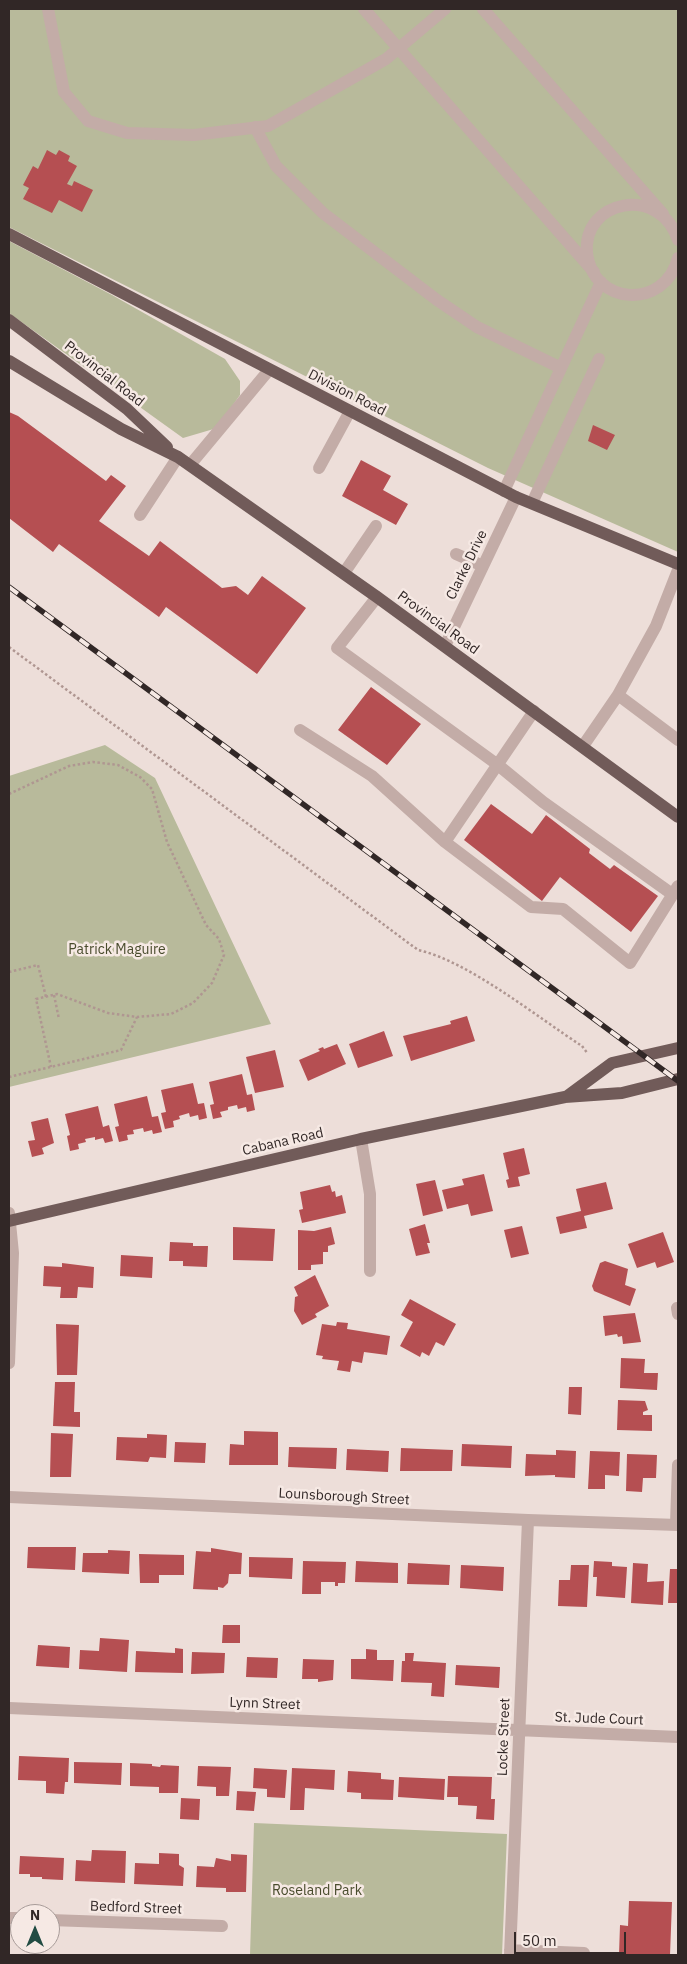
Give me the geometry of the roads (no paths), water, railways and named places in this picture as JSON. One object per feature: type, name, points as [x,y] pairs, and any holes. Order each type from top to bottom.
[{"type":"main road","name":"Division Road","points":[[9,234],[516,497],[678,564]]},
{"type":"main road","name":"Provincial Road","points":[[9,320],[15,328],[127,409],[178,457]]},
{"type":"main road","name":"Provincial Road","points":[[9,361],[121,429],[178,457],[190,465],[344,573],[678,817]]},
{"type":"main road","name":"Cabana Road","points":[[565,1097],[612,1063],[678,1048]]},
{"type":"main road","name":"Cabana Road","points":[[9,1219],[361,1139],[565,1097],[622,1093],[678,1079]]},
{"type":"street","points":[[48,9],[64,92],[88,121],[127,133],[194,135],[268,126],[386,59],[445,9]]},
{"type":"street","points":[[364,9],[610,290],[624,295],[640,296],[654,291],[667,282],[677,266]]},
{"type":"street","points":[[483,9],[663,214],[672,225],[678,240]]},
{"type":"street","points":[[255,128],[276,166],[323,213],[436,300],[477,327],[561,368]]},
{"type":"street","points":[[504,491],[561,368],[598,277],[587,251],[589,236],[596,222],[607,212],[620,206],[635,204],[650,207],[663,214]]},
{"type":"street","points":[[532,503],[599,359]]},
{"type":"street","points":[[190,465],[269,370]]},
{"type":"street","points":[[319,468],[350,411]]},
{"type":"street","points":[[140,515],[178,457]]},
{"type":"street","name":"Clarke Drive","points":[[445,646],[516,497]]},
{"type":"street","points":[[344,573],[376,526]]},
{"type":"street","points":[[456,554],[483,566]]},
{"type":"street","points":[[583,746],[618,696],[656,626],[678,570]]},
{"type":"street","points":[[300,730],[372,776],[445,842],[531,908],[563,909],[630,963],[675,890],[543,802],[498,764],[337,648],[377,597]]},
{"type":"street","points":[[618,696],[678,740]]},
{"type":"street","points":[[445,842],[534,711]]},
{"type":"street","points":[[361,1139],[370,1194],[370,1271]]},
{"type":"street","points":[[9,1219],[14,1253],[9,1363]]},
{"type":"street","points":[[677,1524],[678,1466]]},
{"type":"street","name":"Lounsborough Street","points":[[9,1497],[528,1520],[677,1524]]},
{"type":"street","name":"Locke Street","points":[[510,1953],[528,1520]]},
{"type":"street","name":"Lynn Street","points":[[9,1708],[519,1730]]},
{"type":"street","name":"St. Jude Court","points":[[519,1730],[678,1737]]},
{"type":"street","name":"Bedford Street","points":[[60,1920],[222,1926]]},
{"type":"street","points":[[510,1953],[584,1952]]},
{"type":"railway","points":[[9,587],[678,1081]]},
{"type":"park label","name":"Patrick Maguire","points":[[117,950]]},
{"type":"park label","name":"Roseland Park","points":[[317,1891]]}]
